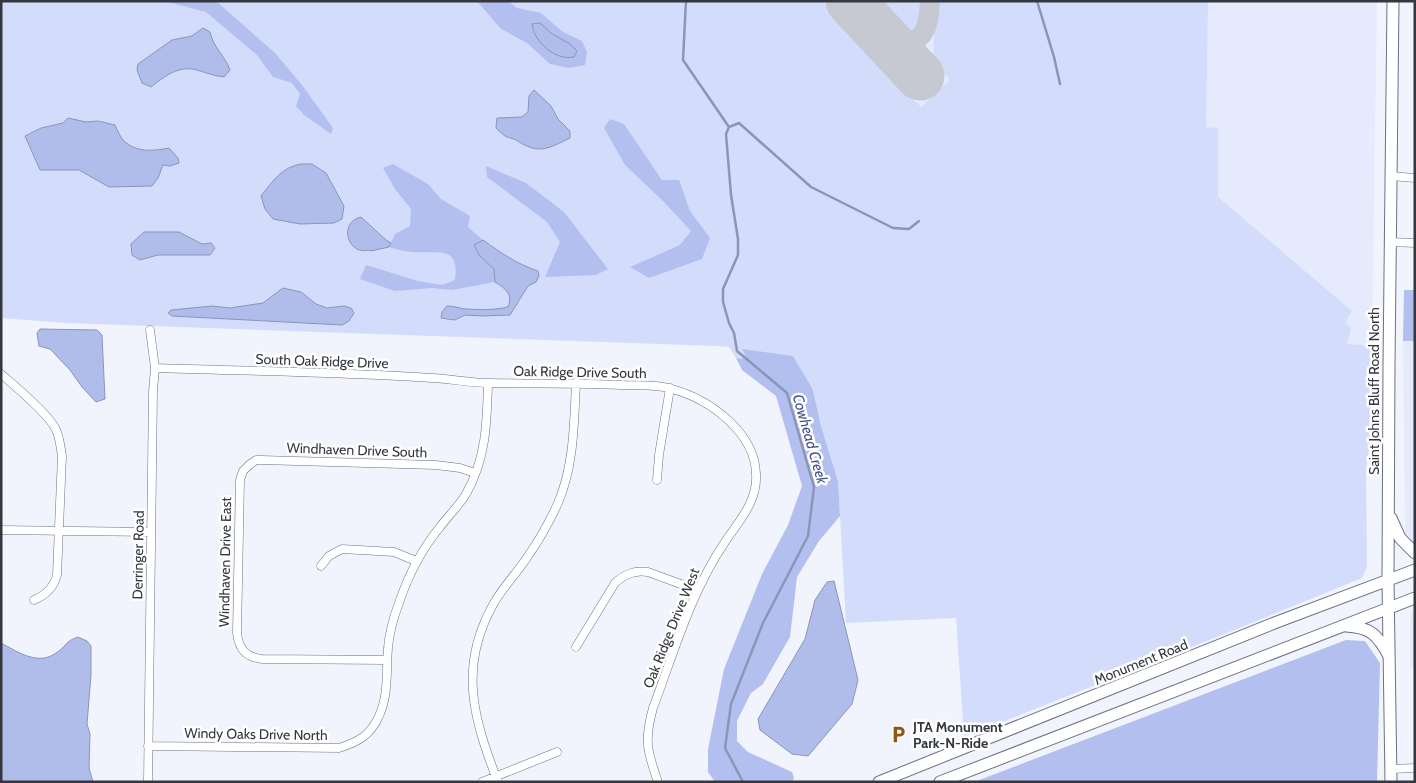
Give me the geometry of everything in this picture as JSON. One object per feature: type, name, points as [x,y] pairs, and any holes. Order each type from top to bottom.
[{"type":"main road","name":"Saint Johns Bluff Road North","points":[[1391,782],[1388,580],[1390,242],[1394,1]]},
{"type":"main road","points":[[1389,513],[1400,538],[1415,553]]},
{"type":"main road","name":"Monument Road","points":[[940,782],[974,757],[1277,622],[1415,570]]},
{"type":"main road","name":"Monument Road","points":[[878,782],[974,757],[1342,626],[1415,598]]},
{"type":"main road","points":[[1342,626],[1360,627],[1369,630],[1381,642],[1390,657]]},
{"type":"street","points":[[1391,176],[1415,178]]},
{"type":"street","points":[[1390,242],[1415,243]]},
{"type":"street","name":"Derringer Road","points":[[148,782],[150,532],[155,368],[150,330]]},
{"type":"street","name":"South Oak Ridge Drive","points":[[155,368],[432,378],[488,383]]},
{"type":"street","points":[[1,374],[54,426],[60,440],[62,456],[58,566],[55,582],[42,597],[34,600]]},
{"type":"street","points":[[387,660],[390,632],[400,599],[416,560],[430,539],[466,494],[484,449],[488,383]]},
{"type":"street","name":"Oak Ridge Drive South","points":[[488,383],[576,383],[670,388]]},
{"type":"street","points":[[497,779],[476,717],[472,682],[478,642],[494,603],[544,532],[559,500],[572,448],[576,383]]},
{"type":"street","points":[[657,480],[659,455],[670,388]]},
{"type":"street","name":"Oak Ridge Drive West","points":[[658,782],[648,754],[649,722],[697,590],[707,568],[750,505],[755,491],[756,466],[752,450],[736,428],[710,407],[689,394],[670,388]]},
{"type":"street","name":"Windhaven Drive South","points":[[243,471],[256,460],[261,460],[436,465],[460,468],[475,473]]},
{"type":"street","name":"Windhaven Drive East","points":[[243,471],[239,486],[237,633],[238,643],[244,651],[253,658],[387,660]]},
{"type":"street","points":[[1,530],[150,532]]},
{"type":"street","points":[[321,566],[329,556],[342,549],[394,552],[416,560]]},
{"type":"street","points":[[576,647],[615,584],[621,577],[630,572],[648,572],[697,590]]},
{"type":"street","name":"Windy Oaks Drive North","points":[[148,746],[339,748],[362,738],[368,734],[374,725],[386,694],[387,660]]},
{"type":"street","points":[[482,782],[497,779],[557,752]]},
{"type":"street","points":[[1391,769],[1415,768]]},
{"type":"shaded area","points":[[1,1],[822,1],[921,107],[950,80],[933,60],[936,1],[1208,1],[1206,127],[1218,128],[1218,197],[1352,311],[1345,322],[1351,328],[1347,344],[1372,346],[1372,432],[1366,468],[1367,567],[1362,578],[964,737],[956,618],[846,623],[838,481],[821,426],[813,390],[742,350],[745,355],[742,359],[736,358],[729,347],[716,346],[66,323],[1,318]]},
{"type":"shaded area","points":[[164,1],[216,1],[275,53],[302,85],[333,128],[331,134],[304,115],[296,106],[300,94],[292,83],[273,77],[257,55],[206,12]]},
{"type":"shaded area","points":[[477,1],[508,1],[517,8],[541,13],[563,32],[582,41],[587,52],[585,65],[569,68],[550,64],[527,43],[501,29]]},
{"type":"shaded area","points":[[646,1],[1377,1],[1372,432],[1366,468],[1366,488]]},
{"type":"shaded area","points":[[878,1],[923,1],[923,22],[915,29],[907,30]]},
{"type":"shaded area","points":[[540,23],[577,51],[574,57],[560,56],[547,49],[541,43],[532,24]]},
{"type":"shaded area","points":[[203,28],[210,32],[230,70],[224,77],[197,70],[184,69],[172,72],[151,87],[142,83],[137,70],[138,64],[172,40],[192,36]]},
{"type":"shaded area","points":[[534,90],[551,106],[558,119],[570,131],[570,138],[543,149],[537,149],[506,137],[496,128],[497,118],[522,117],[528,112],[529,96]]},
{"type":"shaded area","points":[[68,118],[115,125],[123,140],[133,147],[145,150],[169,148],[178,158],[179,163],[170,166],[163,165],[158,178],[152,186],[109,187],[79,170],[40,170],[25,136],[41,128],[63,123]]},
{"type":"shaded area","points":[[610,119],[624,124],[662,180],[679,180],[690,211],[710,238],[702,259],[649,278],[630,267],[680,245],[691,231],[625,165],[604,128]]},
{"type":"shaded area","points":[[301,164],[312,164],[326,173],[344,206],[342,219],[334,223],[300,224],[273,219],[265,209],[261,196],[283,171]]},
{"type":"shaded area","points":[[393,164],[428,184],[441,199],[470,216],[468,227],[483,240],[474,245],[479,255],[494,269],[495,282],[452,290],[432,288],[395,291],[360,279],[366,265],[418,281],[442,285],[455,280],[456,269],[454,261],[445,253],[407,252],[389,247],[395,234],[410,226],[411,209],[395,189],[383,168]]},
{"type":"shaded area","points":[[486,166],[526,183],[564,212],[608,269],[596,275],[545,277],[560,242],[547,222],[487,177]]},
{"type":"shaded area","points":[[361,217],[391,243],[389,247],[361,251],[351,244],[348,238],[349,226],[354,220]]},
{"type":"shaded area","points":[[144,232],[179,232],[202,244],[211,243],[215,248],[210,255],[158,255],[140,260],[132,255],[131,244]]},
{"type":"shaded area","points":[[483,240],[509,258],[538,271],[539,276],[536,282],[528,286],[510,315],[465,315],[455,320],[441,318],[442,312],[447,306],[477,310],[508,307],[510,299],[508,292],[495,282],[494,269],[479,255],[474,245]]},
{"type":"shaded area","points":[[283,288],[301,292],[316,304],[327,308],[344,306],[351,308],[354,313],[349,321],[342,325],[172,316],[168,313],[171,310],[212,306],[230,308],[263,303]]},
{"type":"shaded area","points":[[1404,290],[1415,290],[1415,341],[1403,341]]},
{"type":"shaded area","points":[[40,329],[97,330],[102,335],[105,399],[96,402],[50,349],[39,346],[37,333]]},
{"type":"shaded area","points":[[1403,341],[1415,341],[1415,545],[1408,540],[1405,533]]},
{"type":"shaded area","points":[[742,349],[793,356],[813,390],[821,426],[838,481],[840,516],[819,541],[797,577],[790,637],[763,684],[751,693],[737,721],[737,741],[748,752],[792,772],[794,778],[792,782],[715,782],[708,772],[708,749],[724,669],[762,574],[788,525],[802,486],[776,396],[742,370],[736,358],[742,359],[745,355]]},
{"type":"shaded area","points":[[834,581],[858,680],[852,704],[808,756],[792,754],[760,730],[758,719],[805,639],[815,600],[827,582]]},
{"type":"shaded area","points":[[1415,609],[1415,669],[1410,669],[1410,618],[1412,611]]},
{"type":"shaded area","points":[[78,637],[87,641],[91,646],[87,724],[90,734],[89,768],[93,782],[1,782],[1,643],[28,656],[42,658],[56,653],[70,640]]},
{"type":"shaded area","points":[[1346,640],[1365,641],[1380,663],[1377,782],[974,782]]},
{"type":"waterway","points":[[686,1],[683,60],[729,127]]},
{"type":"waterway","points":[[1037,1],[1060,84]]},
{"type":"waterway","name":"Cowhead Creek","points":[[743,782],[725,748],[731,704],[763,623],[808,536],[814,487],[787,393],[737,351],[734,333],[723,302],[723,289],[738,255],[738,239],[731,195],[726,134],[729,127],[739,123],[811,187],[893,228],[909,229],[919,221]]},
{"type":"taxiway","points":[[884,38],[907,41],[914,40],[920,36],[927,24],[930,1]]},
{"type":"runway","points":[[850,1],[920,76]]},
{"type":"place","name":"JTA Monument Park-N-Ride","points":[[899,735]]}]
